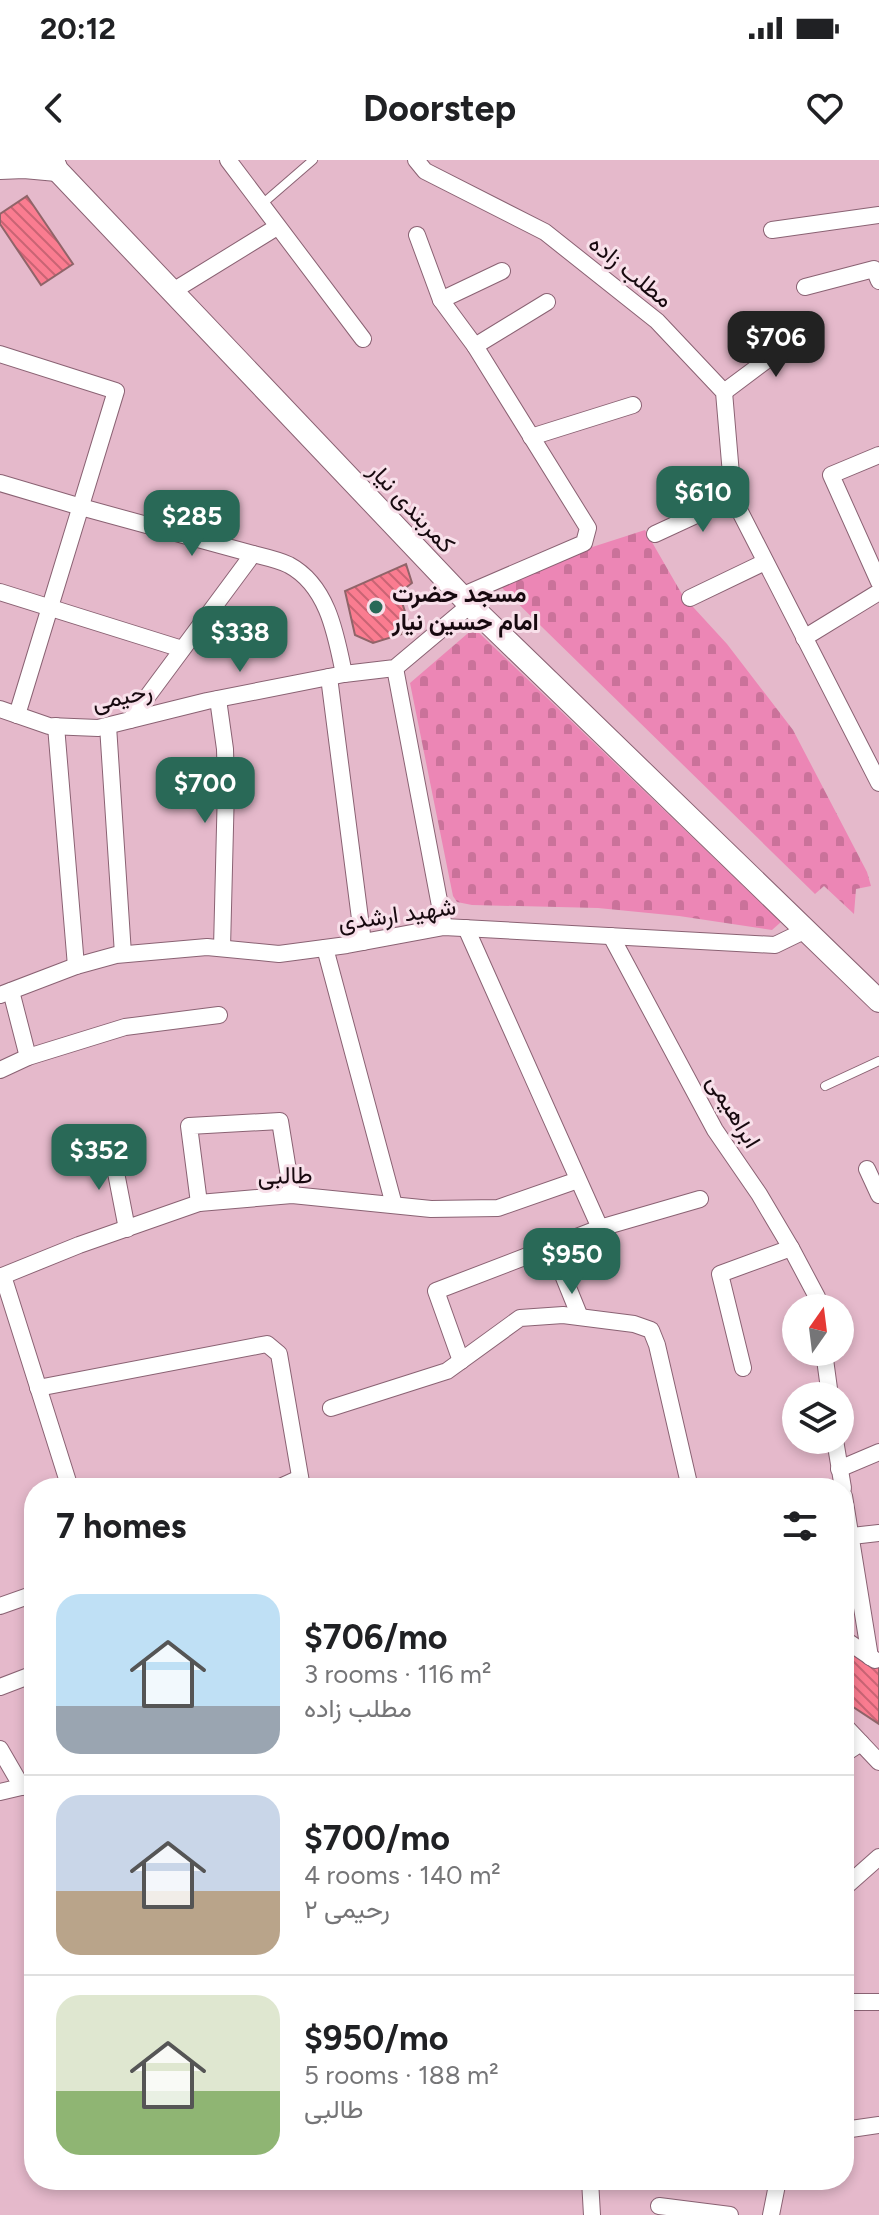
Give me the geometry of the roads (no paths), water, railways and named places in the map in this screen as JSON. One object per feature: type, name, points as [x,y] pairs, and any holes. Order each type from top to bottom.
[{"type":"main road","points":[[0,168],[55,165]]},
{"type":"main road","name":"کمربندی نیار","points":[[55,165],[465,601],[879,1001]]},
{"type":"street","points":[[228,160],[363,339]]},
{"type":"street","name":"مطلب زاده","points":[[416,160],[425,171],[545,232],[657,321],[724,392]]},
{"type":"street","points":[[772,230],[879,215]]},
{"type":"street","points":[[173,291],[277,227]]},
{"type":"street","points":[[417,235],[441,300],[475,346],[588,528],[584,543],[465,601],[395,668],[444,927]]},
{"type":"street","points":[[805,287],[874,269],[879,281]]},
{"type":"street","points":[[441,300],[502,271]]},
{"type":"street","points":[[475,346],[547,302]]},
{"type":"street","points":[[803,333],[724,392],[733,498],[879,783]]},
{"type":"street","points":[[0,354],[116,391],[17,715]]},
{"type":"street","points":[[531,437],[633,405]]},
{"type":"street","points":[[879,455],[831,475],[879,582]]},
{"type":"street","points":[[0,483],[288,564],[307,578],[321,596],[334,628],[363,942]]},
{"type":"street","points":[[655,534],[733,498]]},
{"type":"street","points":[[130,720],[253,554]]},
{"type":"street","points":[[690,598],[765,562]]},
{"type":"street","points":[[0,592],[182,649]]},
{"type":"street","points":[[804,638],[879,592]]},
{"type":"street","name":"رحیمی","points":[[0,709],[49,726],[98,728],[218,699],[395,668]]},
{"type":"street","points":[[218,699],[225,749],[226,787],[222,948]]},
{"type":"street","points":[[56,726],[76,966]]},
{"type":"street","points":[[108,726],[123,954]]},
{"type":"street","name":"شهید ارشدی","points":[[6,993],[76,966],[123,954],[207,947],[279,954],[444,927],[775,945],[806,930]]},
{"type":"street","points":[[466,928],[600,1228]]},
{"type":"street","name":"ابراهیمی","points":[[611,936],[715,1130],[759,1194],[815,1294]]},
{"type":"street","points":[[325,948],[394,1205]]},
{"type":"street","points":[[6,993],[28,1057]]},
{"type":"street","points":[[0,1070],[28,1057],[125,1027],[219,1015]]},
{"type":"street","points":[[199,1203],[189,1126],[280,1121],[292,1195]]},
{"type":"street","points":[[111,1147],[127,1229]]},
{"type":"street","points":[[867,1169],[879,1195]]},
{"type":"street","name":"طالبی","points":[[1,1276],[199,1203],[292,1195],[431,1209],[498,1208],[578,1180]]},
{"type":"street","points":[[461,1361],[436,1291],[600,1228],[700,1199]]},
{"type":"street","points":[[552,1248],[580,1317]]},
{"type":"street","points":[[743,1368],[720,1274],[791,1248]]},
{"type":"street","points":[[1,1276],[67,1478]]},
{"type":"street","points":[[331,1408],[447,1371],[520,1318],[563,1315],[634,1324],[651,1330],[657,1345],[688,1478]]},
{"type":"street","points":[[38,1388],[267,1344],[279,1354],[300,1478]]},
{"type":"street","points":[[839,1469],[879,1452]]},
{"type":"street","points":[[837,1454],[841,1478]]},
{"type":"street","points":[[854,1536],[879,1533]]},
{"type":"street","points":[[854,1564],[875,1660]]},
{"type":"street","points":[[2,1599],[24,1596]]},
{"type":"street","points":[[854,1646],[875,1660]]},
{"type":"street","points":[[0,1687],[24,1678]]},
{"type":"street","points":[[854,1736],[879,1762]]},
{"type":"street","points":[[854,1748],[861,1743]]},
{"type":"street","points":[[0,1749],[24,1780]]},
{"type":"street","points":[[0,1792],[24,1786]]},
{"type":"street","points":[[854,1879],[879,1857]]},
{"type":"street","points":[[854,2002],[879,2002]]},
{"type":"street","points":[[854,2129],[879,2125]]},
{"type":"street","points":[[591,2190],[592,2215]]},
{"type":"street","points":[[771,2215],[776,2190]]},
{"type":"street","points":[[659,2206],[730,2215]]},
{"type":"lane","points":[[261,205],[313,160]]},
{"type":"lane","points":[[825,1086],[879,1061]]},
{"type":"place","name":"مسجد حضرت امام حسین نیار","points":[[376,607]]}]
